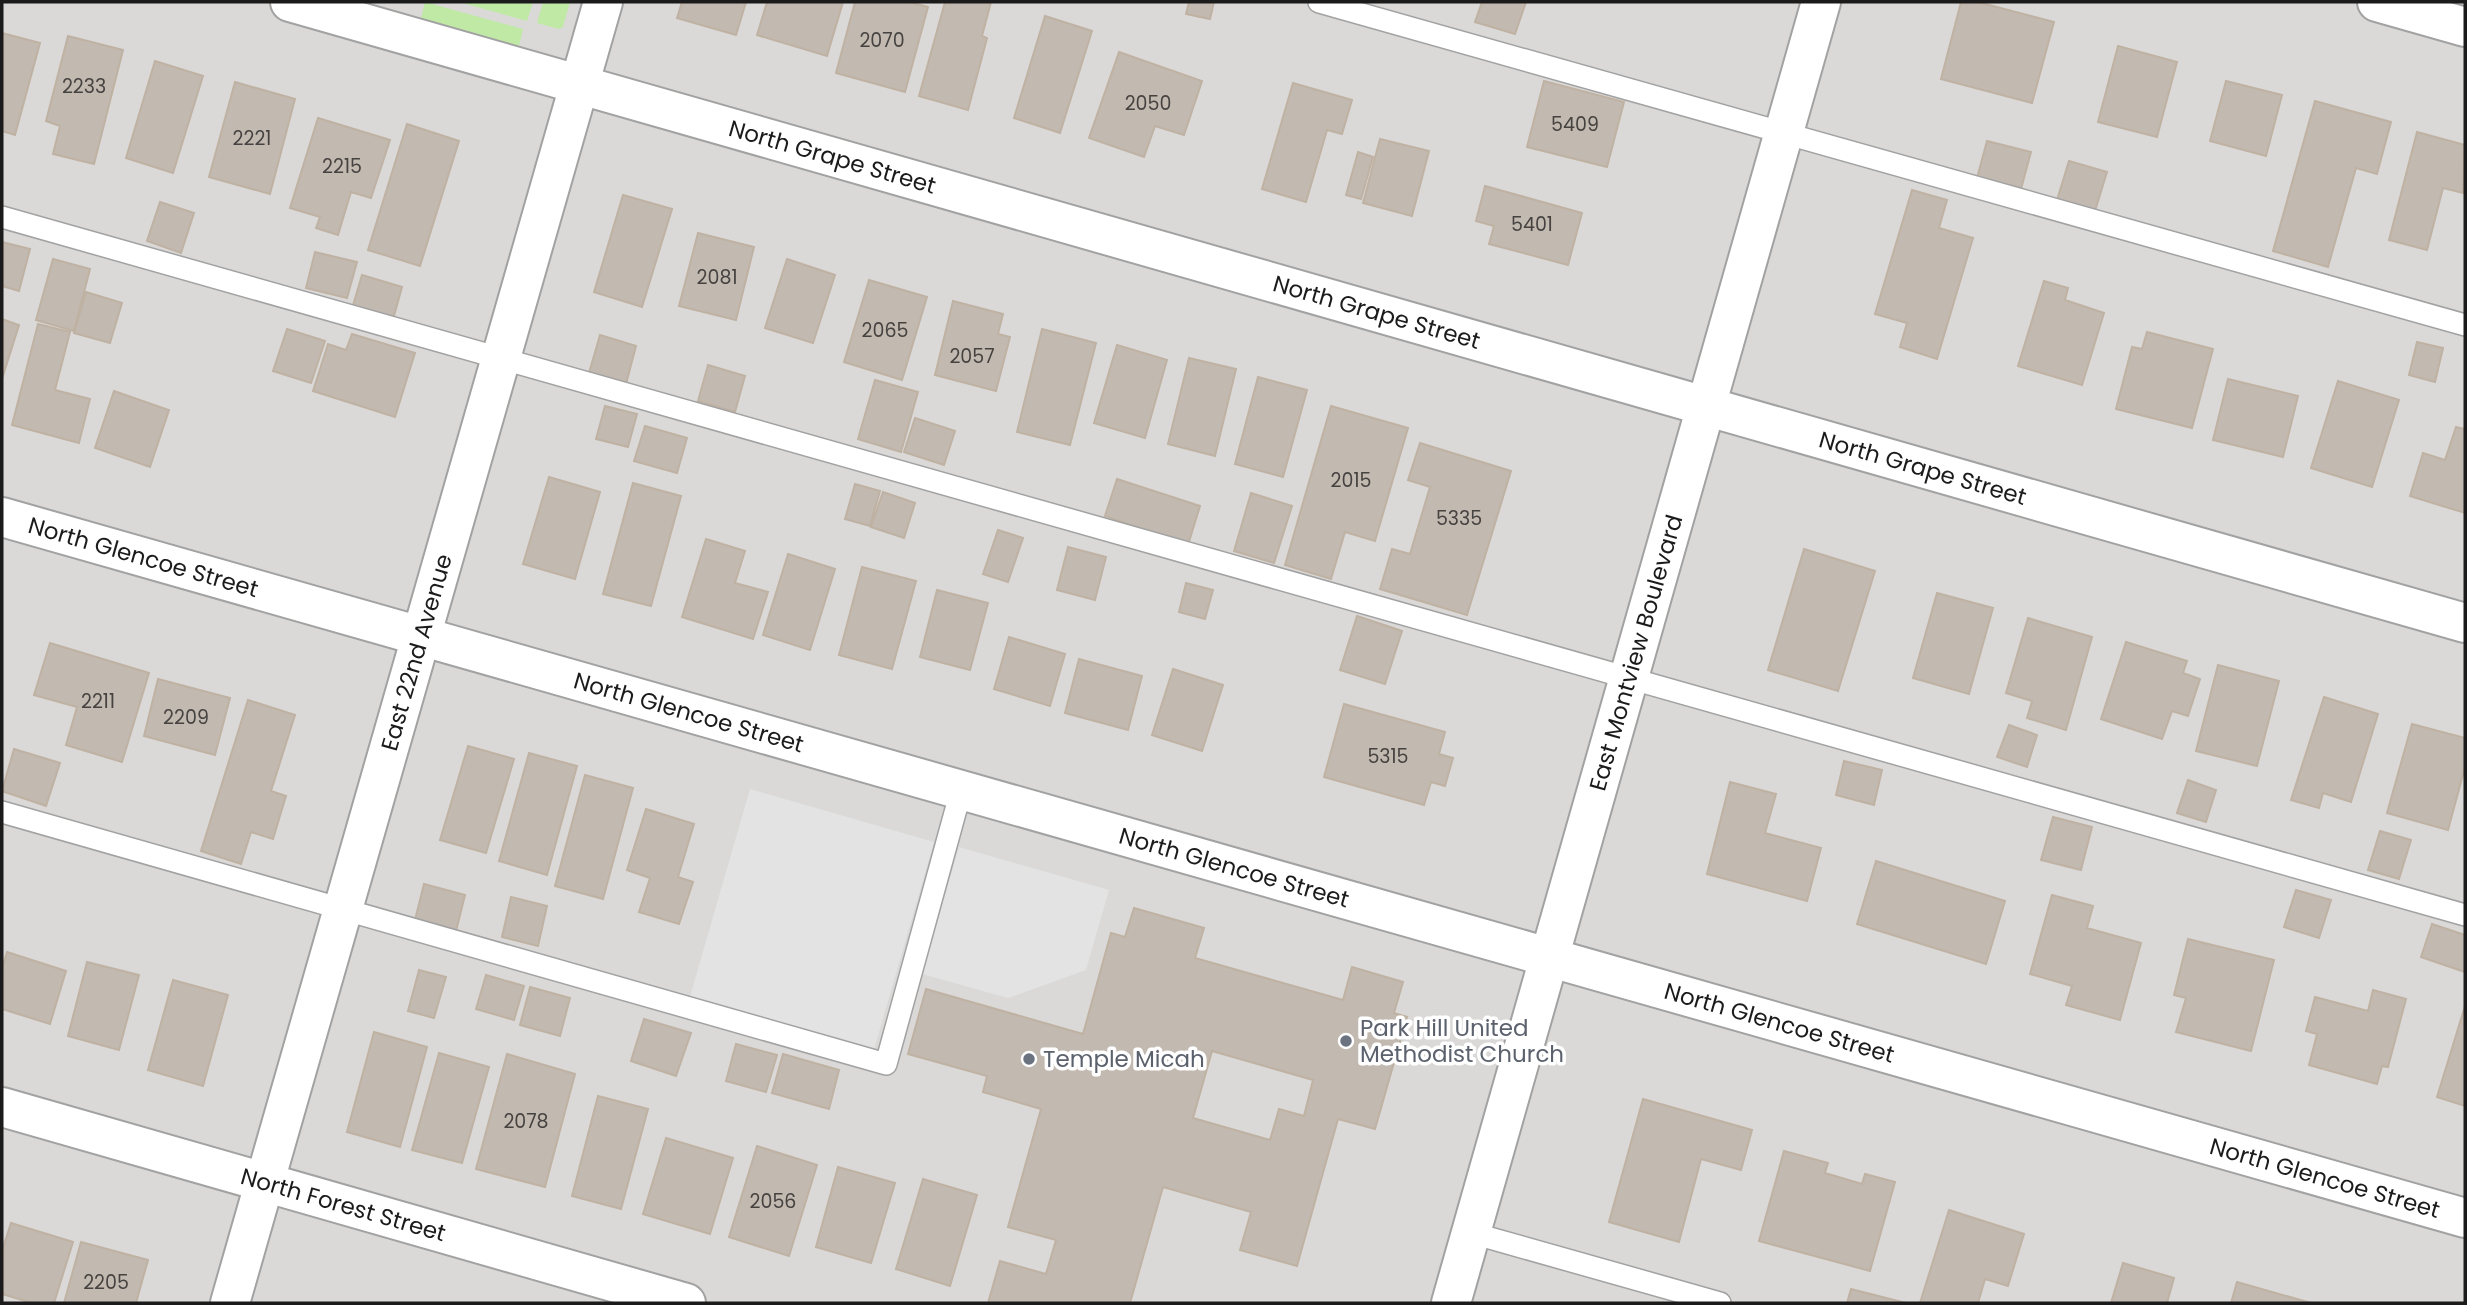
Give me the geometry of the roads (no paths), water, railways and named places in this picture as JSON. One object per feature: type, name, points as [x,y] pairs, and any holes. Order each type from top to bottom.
[{"type":"street","name":"North Grape Street","points":[[290,2],[2465,623]]},
{"type":"street","name":"East 22nd Avenue","points":[[230,1303],[603,2]]},
{"type":"street","name":"East Montview Boulevard","points":[[1451,1303],[1821,2]]},
{"type":"street","points":[[2377,2],[2465,27]]},
{"type":"street","name":"North Glencoe Street","points":[[2,517],[2465,1218]]},
{"type":"street","name":"North Forest Street","points":[[2,1107],[266,1180],[686,1303]]},
{"type":"lane","points":[[1319,2],[2465,325]]},
{"type":"lane","points":[[2,217],[500,361],[2465,915]]},
{"type":"lane","points":[[2,812],[886,1064],[961,791]]},
{"type":"lane","points":[[1472,1233],[1720,1303]]},
{"type":"place","name":"Park Hill United Methodist Church","points":[[1346,1041]]},
{"type":"place","name":"Temple Micah","points":[[1029,1059]]}]
